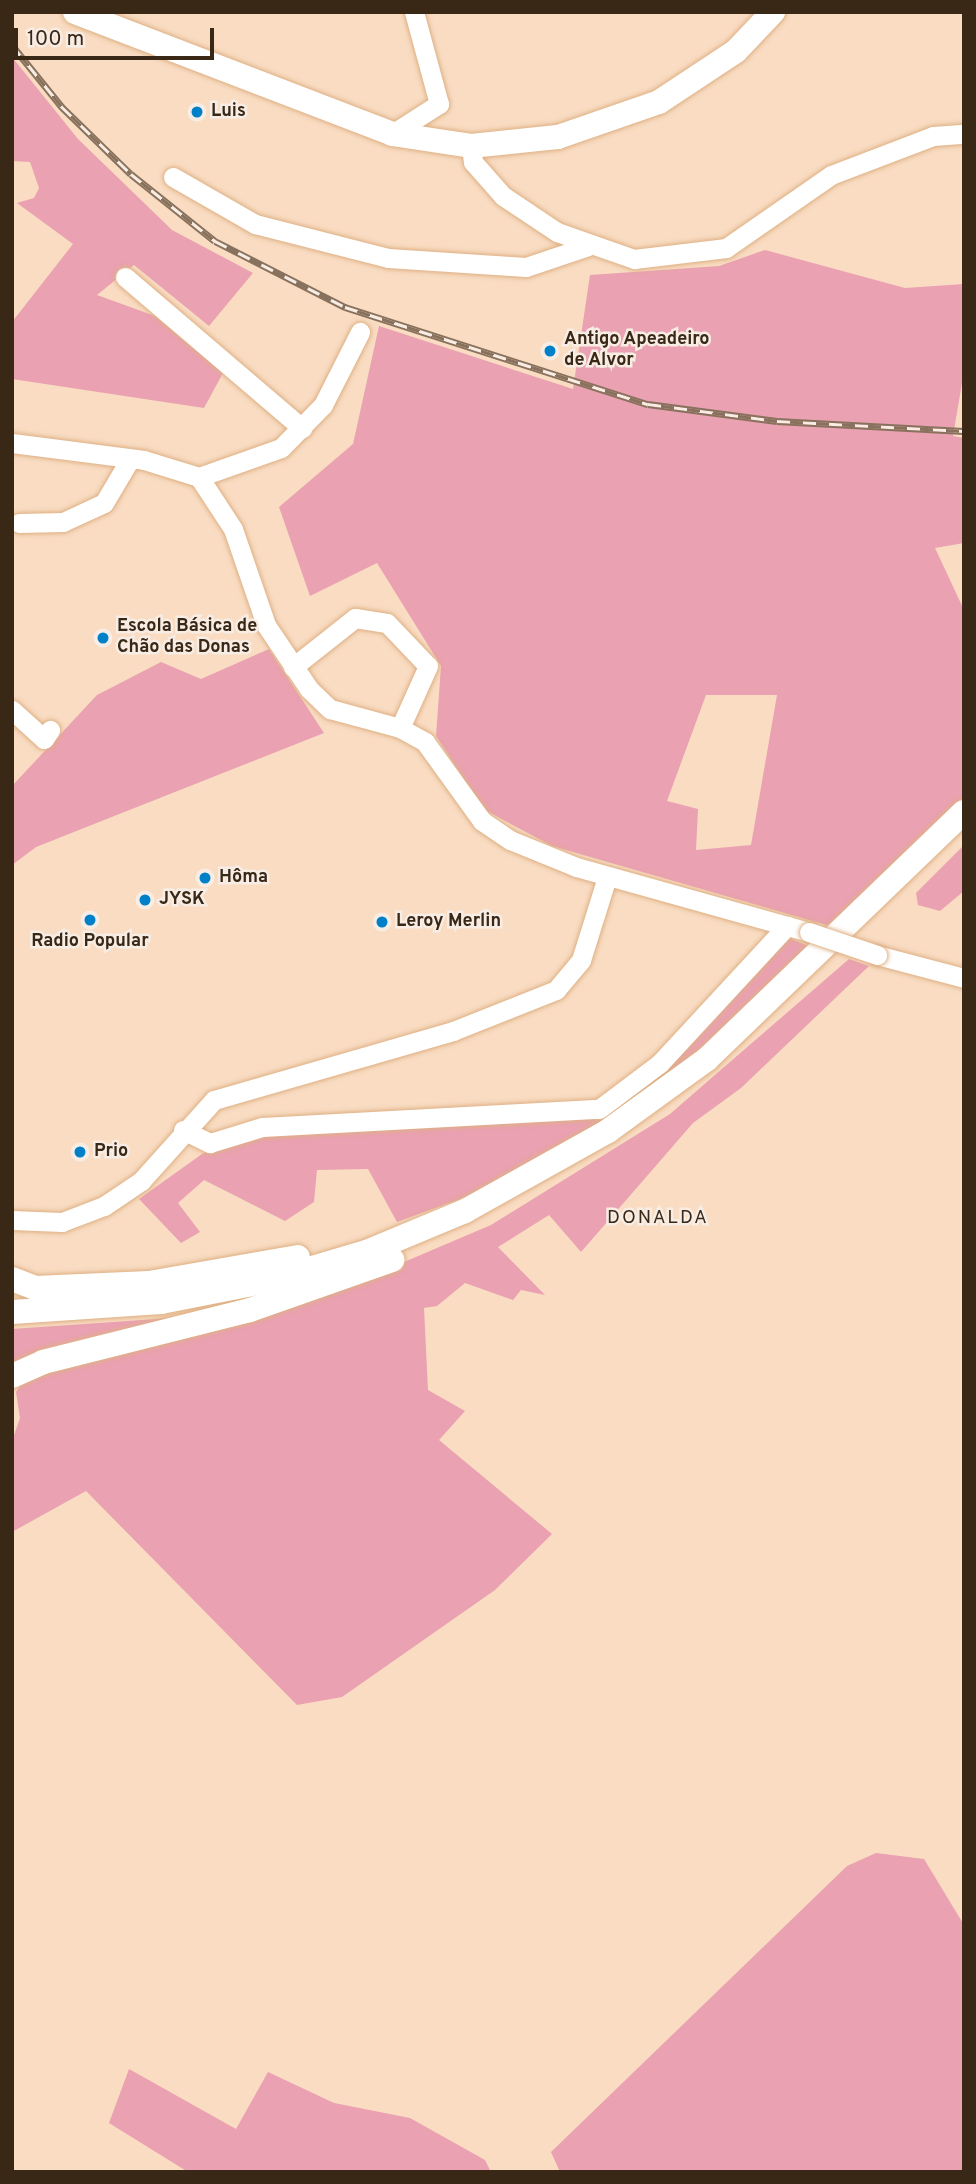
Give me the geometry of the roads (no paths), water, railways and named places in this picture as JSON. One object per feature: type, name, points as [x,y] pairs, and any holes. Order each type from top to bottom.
[{"type":"main road","points":[[75,12],[392,134],[471,146],[558,137],[659,102],[736,51],[773,12]]},
{"type":"main road","points":[[12,1312],[161,1302],[303,1272],[465,1211],[608,1131],[743,1028],[964,812]]},
{"type":"main road","points":[[12,1376],[43,1362],[250,1310],[410,1253],[536,1193],[649,1117],[788,1002],[964,827]]},
{"type":"main road","points":[[12,1319],[211,1300],[373,1259],[538,1186],[649,1117]]},
{"type":"main road","points":[[12,1279],[35,1288],[149,1283],[337,1248],[424,1219],[608,1131]]},
{"type":"street","points":[[392,134],[439,104],[414,12]]},
{"type":"street","points":[[471,146],[473,162],[503,196],[588,246],[634,259],[726,248],[831,176],[933,136],[964,134]]},
{"type":"street","points":[[173,177],[255,224],[387,258],[526,267],[588,246]]},
{"type":"street","points":[[125,277],[302,428]]},
{"type":"street","points":[[12,443],[130,459],[200,477],[260,460],[302,428],[323,405],[360,332]]},
{"type":"street","points":[[19,523],[63,522],[104,503],[130,459]]},
{"type":"street","points":[[200,477],[233,530],[261,614],[293,667],[330,709],[400,728],[442,759],[482,821],[510,840],[607,877],[964,978]]},
{"type":"street","points":[[293,667],[355,618],[387,623],[428,666],[400,728]]},
{"type":"street","points":[[12,710],[44,739],[50,730]]},
{"type":"street","points":[[12,1220],[62,1222],[104,1206],[141,1181],[200,1109],[226,1095],[453,1031],[556,990],[581,960],[607,877]]},
{"type":"street","points":[[183,1130],[210,1143],[262,1127],[599,1109],[660,1063],[787,926]]},
{"type":"railway","points":[[12,45],[62,107],[131,174],[215,241],[345,307],[648,404],[777,421],[964,431]]},
{"type":"place","name":"Luis","points":[[197,112]]},
{"type":"place","name":"Antigo Apeadeiro de Alvor","points":[[550,351]]},
{"type":"place","name":"Escola Básica de Chão das Donas","points":[[103,638]]},
{"type":"place","name":"Hôma","points":[[205,878]]},
{"type":"place","name":"JYSK","points":[[145,900]]},
{"type":"place","name":"Radio Popular","points":[[90,920]]},
{"type":"place","name":"Leroy Merlin","points":[[382,922]]},
{"type":"place","name":"Prio","points":[[80,1152]]},
{"type":"district","name":"DONALDA","points":[[658,1219]]}]
